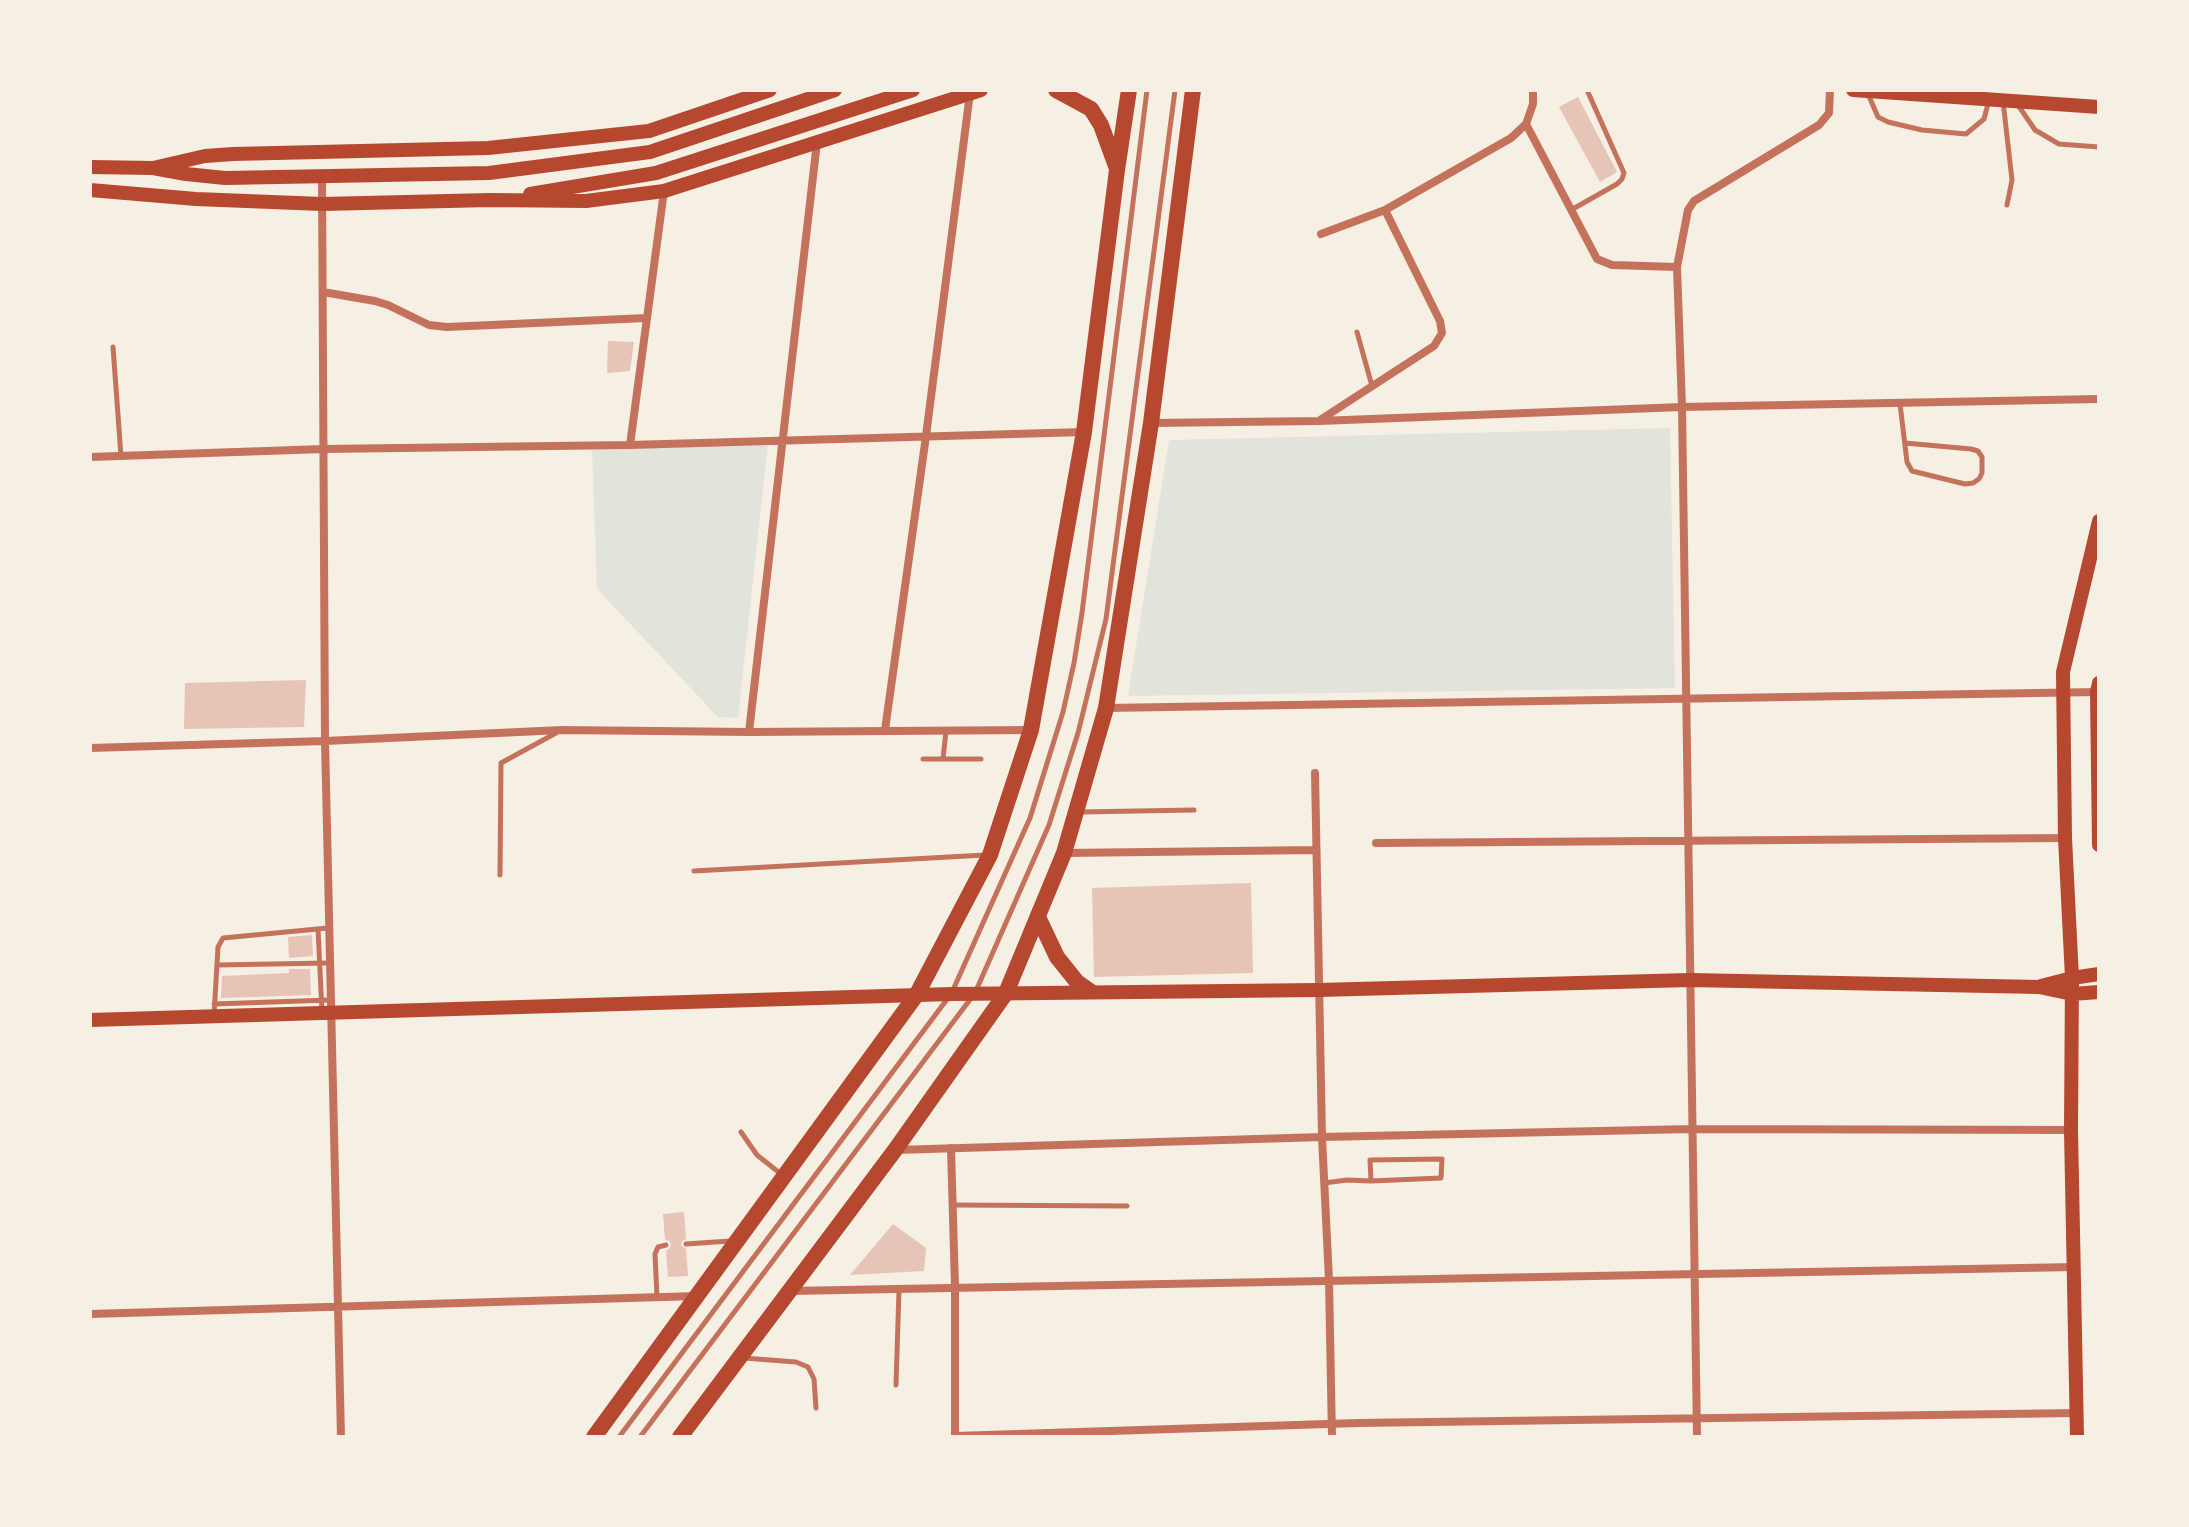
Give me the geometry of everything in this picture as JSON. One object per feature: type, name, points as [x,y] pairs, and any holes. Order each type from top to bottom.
[{"type":"main road","points":[[153,168],[205,156],[488,148],[649,131],[770,90]]},
{"type":"main road","points":[[90,167],[153,168],[225,178],[489,173],[650,152],[835,90]]},
{"type":"main road","points":[[490,200],[656,173],[913,90]]},
{"type":"main road","points":[[1056,90],[1091,109],[1101,125],[1117,170]]},
{"type":"main road","points":[[594,1437],[917,994],[990,855],[1031,730],[1084,432],[1129,90]]},
{"type":"main road","points":[[680,1437],[895,1150],[1006,993],[1064,853],[1106,708],[1151,423],[1193,90]]},
{"type":"main road","points":[[1853,90],[2098,104]]},
{"type":"main road","points":[[1970,90],[2098,104]]},
{"type":"main road","points":[[90,190],[196,199],[322,204],[586,201],[664,191],[974,91]]},
{"type":"main road","points":[[2077,1437],[2071,1130],[2072,978],[2065,838],[2063,672],[2099,521]]},
{"type":"main road","points":[[2098,689],[2099,842]]},
{"type":"main road","points":[[1038,917],[1057,957],[1077,982],[1090,991]]},
{"type":"main road","points":[[2039,987],[2099,974]]},
{"type":"main road","points":[[90,1020],[214,1010],[326,1006],[1090,991],[1319,990],[1690,980],[2039,987],[2072,994],[2099,992]]},
{"type":"street","points":[[1321,234],[1385,210],[1511,138],[1526,124],[1533,104],[1533,90]]},
{"type":"street","points":[[1697,1437],[1682,407],[1677,267],[1688,210],[1694,201],[1819,125],[1829,113],[1830,90]]},
{"type":"street","points":[[885,730],[974,91]]},
{"type":"street","points":[[1526,124],[1592,252],[1604,264],[1677,267]]},
{"type":"street","points":[[749,732],[817,142]]},
{"type":"street","points":[[322,177],[323,928],[329,963],[326,1006],[341,1437]]},
{"type":"street","points":[[630,445],[664,191]]},
{"type":"street","points":[[1319,421],[1434,346],[1442,333],[1440,321],[1385,210]]},
{"type":"street","points":[[323,292],[375,301],[429,325],[447,327],[646,318]]},
{"type":"street","points":[[1151,423],[1319,421],[1682,407],[2099,399]]},
{"type":"street","points":[[90,457],[1084,432]]},
{"type":"street","points":[[1106,708],[2063,693],[2098,689]]},
{"type":"street","points":[[90,748],[562,730],[1031,730]]},
{"type":"street","points":[[1315,773],[1332,1437]]},
{"type":"street","points":[[1376,843],[2065,838]]},
{"type":"street","points":[[1064,853],[1316,850]]},
{"type":"street","points":[[895,1150],[1692,1129],[2071,1130]]},
{"type":"street","points":[[951,1148],[955,1437],[1332,1424],[2078,1413]]},
{"type":"street","points":[[788,1291],[2075,1267]]},
{"type":"street","points":[[90,1314],[698,1296]]},
{"type":"lane","points":[[619,1437],[952,994],[1030,818],[1063,712],[1074,663],[1147,90]]},
{"type":"lane","points":[[640,1437],[975,993],[1049,825],[1078,733],[1106,619],[1175,90]]},
{"type":"lane","points":[[1570,211],[1617,184],[1624,173],[1587,90]]},
{"type":"lane","points":[[1867,91],[1878,117],[1888,122],[1922,130],[1966,134],[2003,100]]},
{"type":"lane","points":[[2003,100],[2035,130],[2059,144],[2099,147]]},
{"type":"lane","points":[[2003,100],[2012,180],[2007,205]]},
{"type":"lane","points":[[1357,332],[1372,386]]},
{"type":"lane","points":[[113,347],[121,456]]},
{"type":"lane","points":[[1900,403],[1905,443],[1908,467],[1917,474],[1965,484],[1973,483],[1982,473],[1982,457],[1978,451],[1905,443]]},
{"type":"lane","points":[[500,875],[501,763],[562,730]]},
{"type":"lane","points":[[943,759],[946,730]]},
{"type":"lane","points":[[923,759],[981,759]]},
{"type":"lane","points":[[1075,813],[1194,810]]},
{"type":"lane","points":[[694,871],[990,855]]},
{"type":"lane","points":[[214,1010],[218,947],[223,938],[323,928],[319,964],[326,1006]]},
{"type":"lane","points":[[217,965],[329,963]]},
{"type":"lane","points":[[741,1132],[757,1155],[785,1177]]},
{"type":"lane","points":[[1324,1183],[1347,1180],[1371,1181],[1441,1178],[1442,1159],[1370,1160],[1371,1181]]},
{"type":"lane","points":[[952,1205],[1127,1206]]},
{"type":"lane","points":[[686,1244],[739,1240]]},
{"type":"lane","points":[[657,1297],[655,1254],[658,1247],[666,1245]]},
{"type":"lane","points":[[896,1385],[899,1289]]},
{"type":"lane","points":[[739,1358],[776,1359],[808,1367],[814,1379],[816,1408]]},
{"type":"shaded area","points":[[1670,428],[1675,688],[1128,696],[1169,440]]},
{"type":"shaded area","points":[[768,444],[738,718],[718,717],[597,589],[592,450]]},
{"type":"building","points":[[1578,97],[1617,172],[1600,182],[1559,107]]},
{"type":"building","points":[[608,341],[634,342],[630,371],[607,373]]},
{"type":"building","points":[[306,680],[304,727],[184,729],[185,683]]},
{"type":"building","points":[[1251,883],[1253,973],[1094,977],[1092,888]]},
{"type":"building","points":[[312,935],[313,956],[289,958],[288,937]]},
{"type":"building","points":[[289,969],[310,969],[311,995],[221,998],[222,976],[289,973]]},
{"type":"building","points":[[684,1212],[686,1239],[681,1245],[686,1249],[688,1276],[668,1277],[666,1251],[671,1244],[665,1240],[663,1214]]},
{"type":"building","points":[[893,1224],[926,1248],[924,1271],[850,1275]]}]
